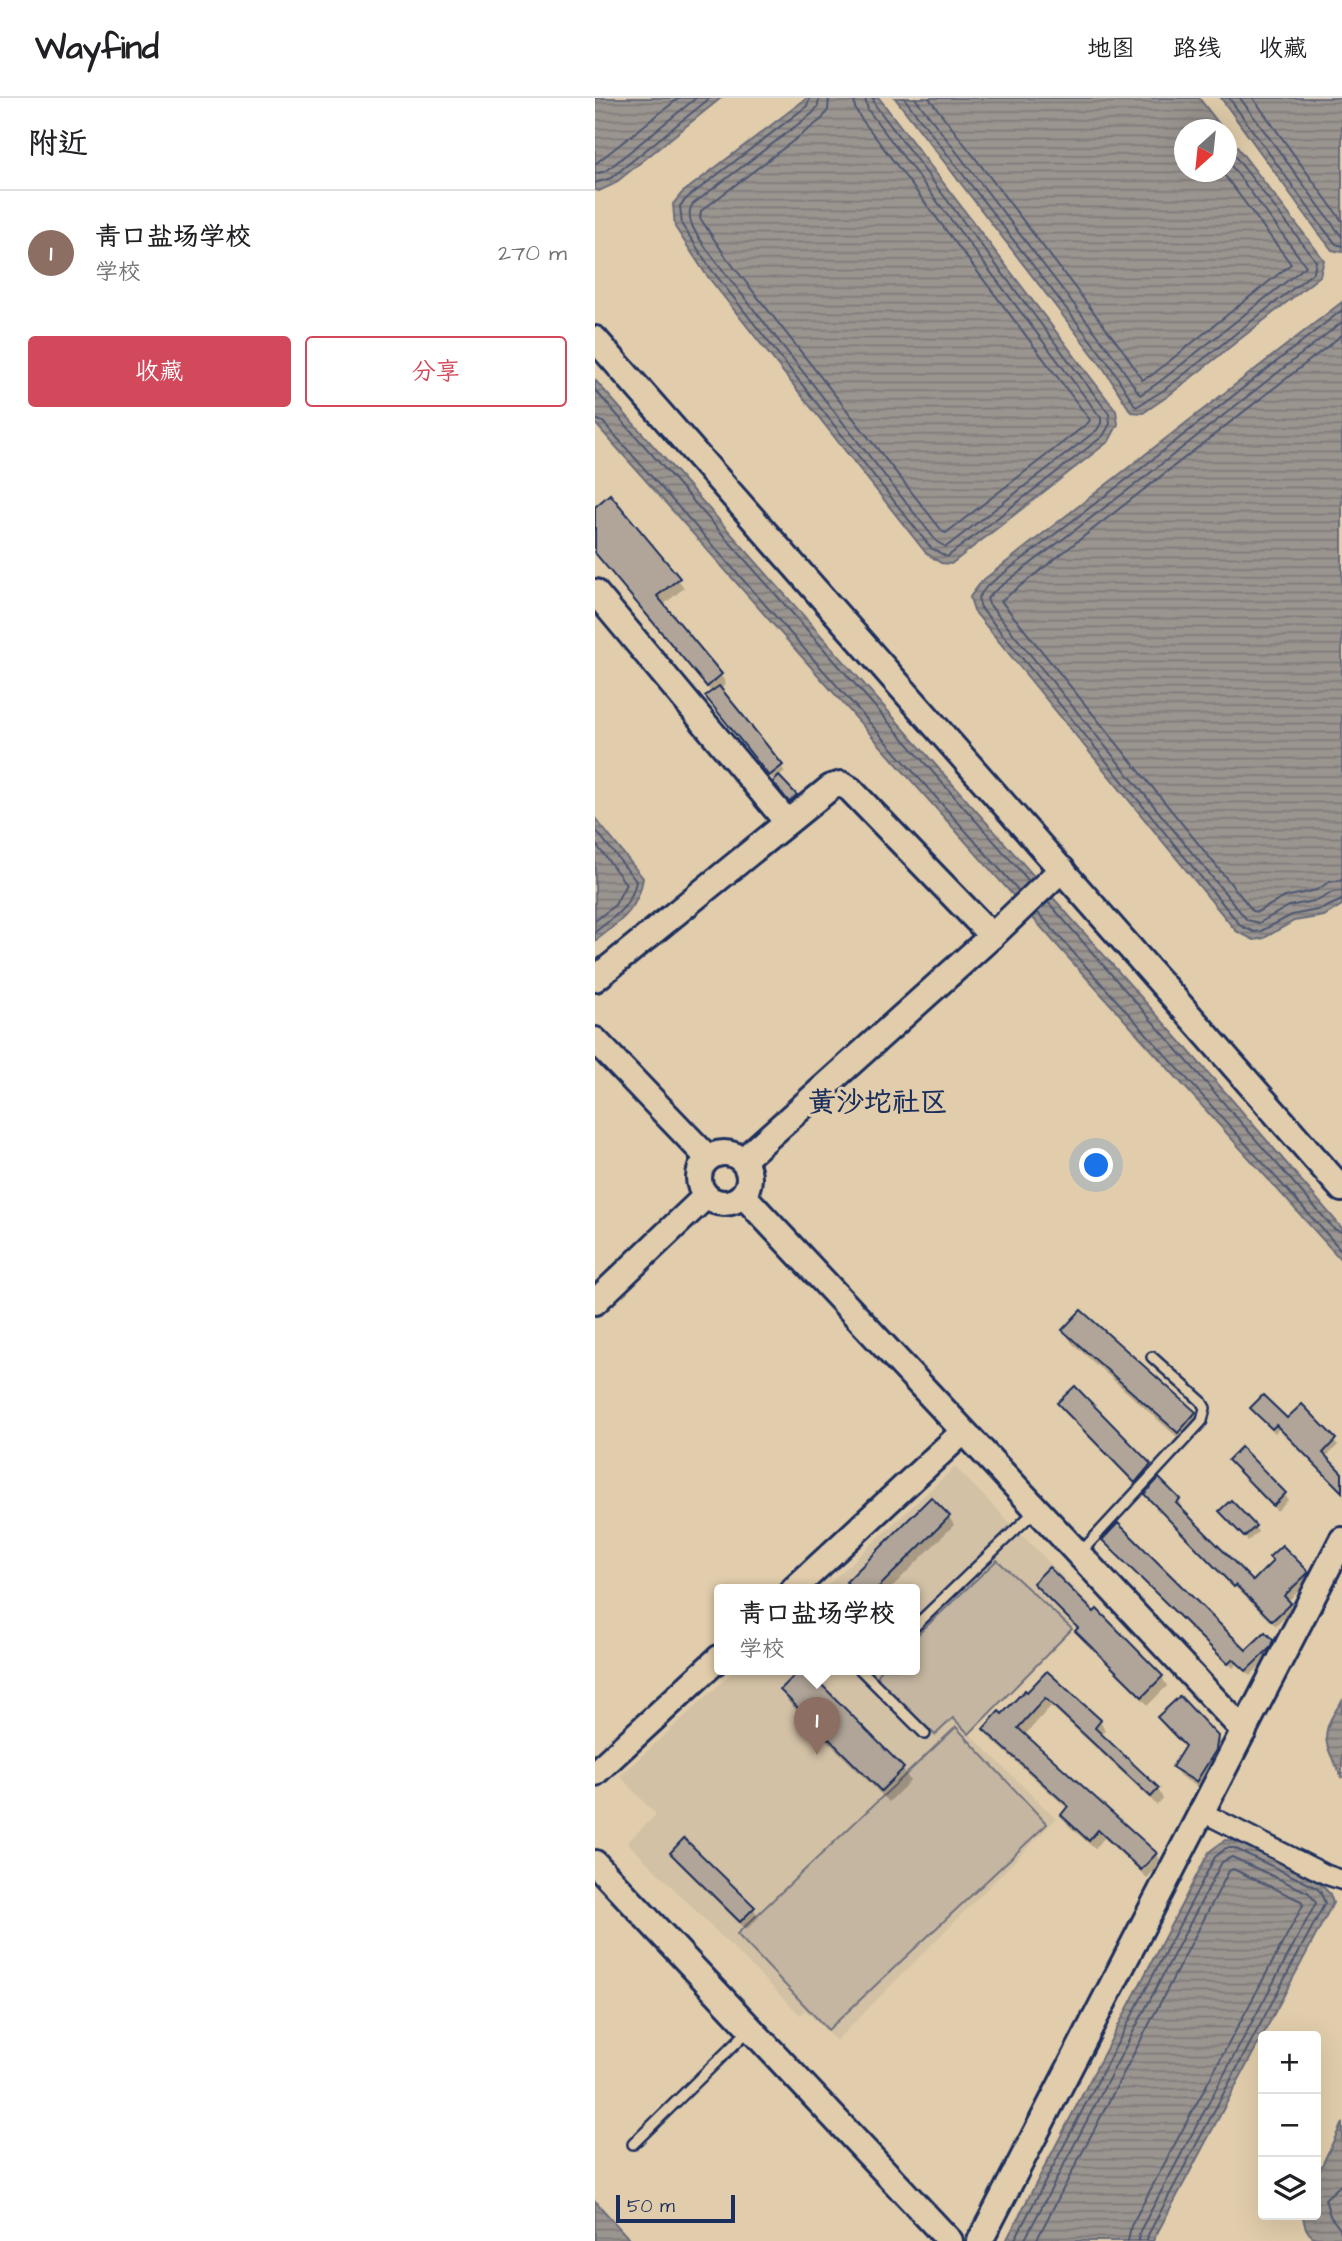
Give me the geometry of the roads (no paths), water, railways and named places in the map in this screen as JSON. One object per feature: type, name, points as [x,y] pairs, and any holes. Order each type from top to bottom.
[{"type":"street","points":[[595,340],[1342,1189]]},
{"type":"street","points":[[595,592],[787,822]]},
{"type":"street","points":[[595,979],[831,787],[841,785],[850,789],[992,936]]},
{"type":"street","points":[[743,1160],[992,936],[1062,869]]},
{"type":"street","points":[[595,1040],[708,1158]]},
{"type":"street","points":[[722,1152],[743,1160],[750,1174],[750,1182],[743,1195],[725,1203],[706,1196],[699,1177],[703,1163],[708,1158],[722,1152]]},
{"type":"street","points":[[743,1195],[1244,1731]]},
{"type":"street","points":[[595,1303],[706,1196]]},
{"type":"street","points":[[799,1584],[963,1432]]},
{"type":"street","points":[[980,2241],[1342,1540]]},
{"type":"street","points":[[595,1773],[714,1663]]},
{"type":"street","points":[[1202,1812],[1342,1880]]},
{"type":"street","points":[[595,1863],[950,2241]]},
{"type":"lane","points":[[1079,1555],[1202,1421],[1205,1408],[1201,1401],[1152,1357]]},
{"type":"lane","points":[[920,1621],[1037,1510]]},
{"type":"lane","points":[[869,1675],[925,1734]]},
{"type":"lane","points":[[633,2144],[751,2028]]},
{"type":"water","points":[[595,98],[721,98],[614,184],[599,191],[595,190]]},
{"type":"water","points":[[807,98],[879,98],[1116,411],[1118,424],[1109,441],[951,564],[941,563],[926,553],[705,273],[675,227],[673,204],[682,193]]},
{"type":"water","points":[[895,98],[1199,98],[1215,119],[1174,119],[1174,182],[1237,182],[1237,147],[1324,260],[1320,276],[1143,413],[1131,412],[1104,369]]},
{"type":"water","points":[[1221,98],[1342,98],[1342,252],[1332,250]]},
{"type":"water","points":[[1342,302],[1342,905],[1324,916],[1294,921],[1264,938],[1254,940],[1236,931],[974,611],[970,597],[982,581]]},
{"type":"water","points":[[595,380],[1342,1228],[1342,1261],[1056,944],[595,423]]},
{"type":"water","points":[[595,818],[643,878],[637,899],[626,915],[595,941]]},
{"type":"water","points":[[1342,1701],[1342,1778],[1326,1739],[1329,1722]]},
{"type":"water","points":[[1225,1840],[1235,1841],[1317,1880],[1330,1894],[1333,1903],[1265,2031],[1258,2031],[1258,2044],[1153,2241],[1006,2241],[1209,1852]]},
{"type":"water","points":[[1342,2123],[1342,2241],[1315,2238],[1304,2224],[1304,2220],[1321,2220],[1321,2167]]},
{"type":"water","points":[[595,2201],[631,2241],[595,2241]]},
{"type":"place","name":"青口盐场学校","points":[[817,1755]]},
{"type":"district","name":"黄沙坨社区","points":[[878,1101]]}]
